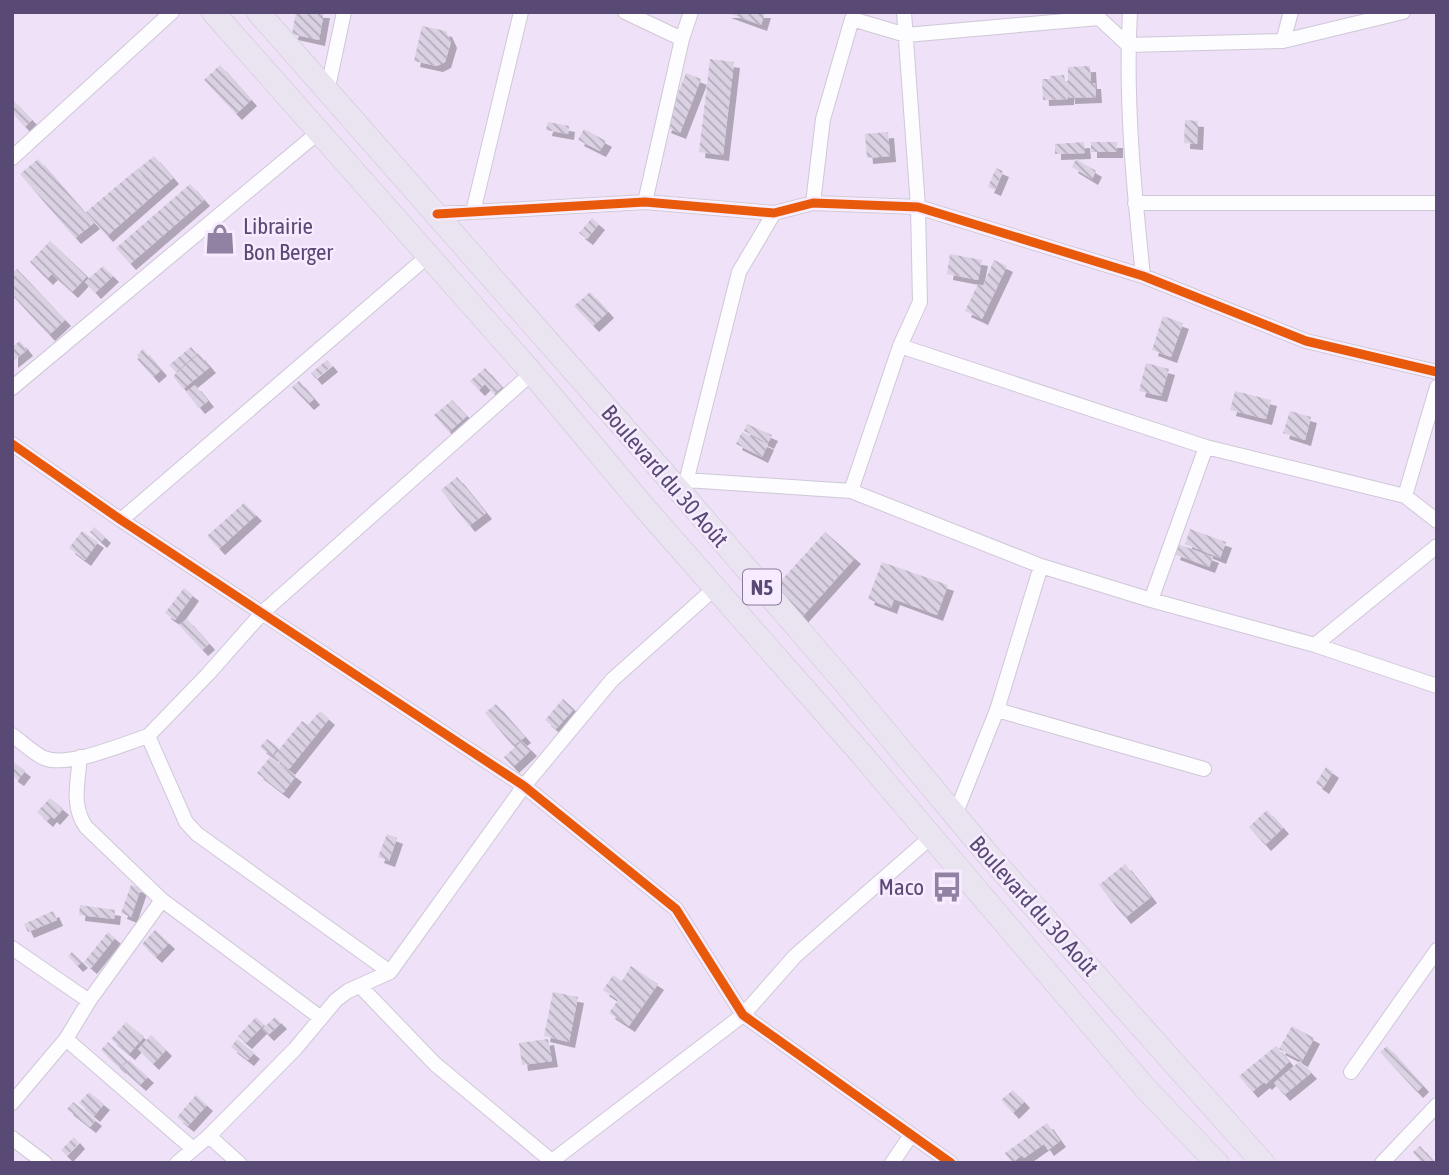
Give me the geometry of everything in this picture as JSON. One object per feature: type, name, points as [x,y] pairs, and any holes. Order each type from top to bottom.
[{"type":"highway","name":"Boulevard du 30 Août","points":[[213,12],[532,373],[1146,1088],[1217,1163]]},
{"type":"highway","name":"Boulevard du 30 Août","points":[[258,12],[685,488],[955,815],[1263,1163]]},
{"type":"street","points":[[12,158],[172,12]]},
{"type":"street","points":[[327,92],[344,12]]},
{"type":"street","points":[[473,212],[521,12]]},
{"type":"street","points":[[625,12],[682,39]]},
{"type":"street","points":[[645,202],[682,39],[691,12]]},
{"type":"street","points":[[851,491],[900,346],[920,302],[918,207],[904,12]]},
{"type":"street","points":[[1130,12],[1128,46],[1135,203],[1143,276]]},
{"type":"street","points":[[1283,41],[1291,12]]},
{"type":"street","points":[[813,203],[823,119],[852,19],[906,35],[1099,18],[1128,46],[1283,41],[1403,12]]},
{"type":"street","points":[[12,388],[320,131]]},
{"type":"street","points":[[437,214],[645,202],[774,214],[813,203],[918,207],[1143,276],[1306,341],[1437,372]]},
{"type":"street","points":[[1135,203],[1437,204]]},
{"type":"street","points":[[774,214],[739,272],[685,488],[851,491],[1041,566],[1314,645],[1437,686]]},
{"type":"street","points":[[121,520],[428,256]]},
{"type":"street","points":[[900,346],[1206,447],[1405,496],[1437,521]]},
{"type":"street","points":[[12,735],[43,757],[65,760],[148,736],[262,613],[532,373]]},
{"type":"street","points":[[1405,496],[1437,387]]},
{"type":"street","points":[[12,444],[121,520],[524,786],[676,909],[743,1014],[951,1163]]},
{"type":"street","points":[[1151,600],[1206,447]]},
{"type":"street","points":[[1314,645],[1437,546]]},
{"type":"street","points":[[955,815],[997,710],[1041,566]]},
{"type":"street","points":[[177,1163],[209,1136],[295,1049],[342,995],[390,972],[524,786],[612,680],[715,588]]},
{"type":"street","points":[[997,710],[1204,769]]},
{"type":"street","points":[[148,736],[186,822],[197,834],[390,972]]},
{"type":"street","points":[[80,757],[77,795],[79,817],[86,827],[162,900],[321,1018]]},
{"type":"street","points":[[360,986],[435,1064],[553,1162],[743,1014],[795,956],[931,837]]},
{"type":"street","points":[[12,1103],[66,1039],[89,1001],[162,900]]},
{"type":"street","points":[[12,948],[89,1001]]},
{"type":"street","points":[[1351,1072],[1437,950]]},
{"type":"street","points":[[66,1039],[192,1149]]},
{"type":"street","points":[[1382,1163],[1437,1105]]},
{"type":"street","points":[[892,1163],[911,1135]]},
{"type":"street","points":[[209,1136],[239,1163]]},
{"type":"street","points":[[12,1138],[45,1163]]},
{"type":"shaded area","points":[[12,12],[1437,12],[1437,1163],[12,1163]]},
{"type":"building","points":[[296,12],[324,12],[319,40],[292,34]]},
{"type":"building","points":[[725,12],[765,12],[761,25]]},
{"type":"building","points":[[422,26],[446,31],[451,42],[445,62],[437,66],[414,61]]},
{"type":"building","points":[[710,59],[734,62],[723,155],[699,152]]},
{"type":"building","points":[[220,65],[251,100],[236,114],[204,80]]},
{"type":"building","points":[[1090,66],[1091,83],[1095,83],[1096,97],[1069,98],[1068,86],[1068,99],[1043,100],[1042,79],[1064,75],[1065,81],[1068,81],[1068,67]]},
{"type":"building","points":[[686,73],[701,79],[680,133],[665,127]]},
{"type":"building","points":[[12,99],[32,120],[25,127],[12,113]]},
{"type":"building","points":[[1185,120],[1198,121],[1197,144],[1184,143]]},
{"type":"building","points":[[548,122],[569,126],[568,134],[546,130]]},
{"type":"building","points":[[584,129],[606,141],[600,151],[578,140]]},
{"type":"building","points":[[888,132],[890,156],[867,158],[865,134]]},
{"type":"building","points":[[1084,142],[1085,153],[1055,154],[1055,144]]},
{"type":"building","points":[[1091,142],[1117,142],[1117,152],[1091,152]]},
{"type":"building","points":[[154,156],[173,178],[107,236],[86,212],[137,169],[146,180],[138,169]]},
{"type":"building","points":[[38,159],[94,223],[75,238],[20,174]]},
{"type":"building","points":[[1076,159],[1096,171],[1092,179],[1072,167]]},
{"type":"building","points":[[996,168],[1003,171],[995,190],[988,187]]},
{"type":"building","points":[[190,184],[204,200],[130,264],[116,248]]},
{"type":"building","points":[[592,218],[599,224],[587,239],[579,233]]},
{"type":"building","points":[[50,241],[87,276],[72,292],[52,274],[47,279],[30,262]]},
{"type":"building","points":[[950,254],[982,260],[978,280],[947,274]]},
{"type":"building","points":[[994,260],[1007,266],[982,319],[965,311],[978,284],[983,286]]},
{"type":"building","points":[[103,266],[113,276],[95,293],[85,282]]},
{"type":"building","points":[[17,269],[65,320],[49,335],[12,295],[12,273]]},
{"type":"building","points":[[590,292],[608,312],[593,326],[574,306]]},
{"type":"building","points":[[1163,316],[1183,323],[1171,357],[1152,350]]},
{"type":"building","points":[[20,341],[27,350],[12,362],[12,347]]},
{"type":"building","points":[[191,347],[197,354],[176,372],[169,365]]},
{"type":"building","points":[[143,349],[161,370],[153,377],[137,359]]},
{"type":"building","points":[[199,354],[210,367],[183,389],[173,376]]},
{"type":"building","points":[[327,360],[332,366],[316,379],[311,373]]},
{"type":"building","points":[[1146,363],[1169,369],[1161,396],[1139,391]]},
{"type":"building","points":[[485,368],[502,387],[494,394],[485,384],[479,390],[470,381]]},
{"type":"building","points":[[299,381],[314,399],[308,404],[292,387]]},
{"type":"building","points":[[195,385],[208,401],[199,408],[186,392]]},
{"type":"building","points":[[1235,391],[1271,400],[1266,419],[1230,410]]},
{"type":"building","points":[[452,400],[467,416],[449,432],[434,415]]},
{"type":"building","points":[[1290,411],[1311,417],[1305,440],[1283,433]]},
{"type":"building","points":[[747,424],[772,435],[768,443],[744,431]]},
{"type":"building","points":[[742,432],[768,444],[762,457],[736,444]]},
{"type":"building","points":[[457,477],[486,513],[469,526],[441,490]]},
{"type":"building","points":[[244,503],[256,515],[219,549],[207,536]]},
{"type":"building","points":[[94,527],[105,537],[101,542],[90,532]]},
{"type":"building","points":[[1190,529],[1226,542],[1220,558],[1185,544]]},
{"type":"building","points":[[82,531],[98,542],[85,560],[69,548]]},
{"type":"building","points":[[825,532],[855,558],[801,618],[771,592]]},
{"type":"building","points":[[1178,544],[1213,557],[1209,567],[1174,554]]},
{"type":"building","points":[[882,562],[948,585],[937,615],[894,599],[891,608],[868,599]]},
{"type":"building","points":[[184,588],[193,595],[175,620],[165,613]]},
{"type":"building","points":[[187,619],[209,644],[202,650],[179,625]]},
{"type":"building","points":[[563,699],[574,709],[556,729],[545,720]]},
{"type":"building","points":[[496,704],[525,737],[513,746],[485,713]]},
{"type":"building","points":[[320,711],[329,719],[289,769],[273,757],[302,721],[308,725]]},
{"type":"building","points":[[267,739],[278,747],[272,756],[260,747]]},
{"type":"building","points":[[522,741],[531,750],[513,767],[504,757]]},
{"type":"building","points":[[270,757],[296,776],[283,793],[257,773]]},
{"type":"building","points":[[12,761],[25,771],[18,780],[12,776]]},
{"type":"building","points":[[1326,767],[1333,772],[1323,788],[1316,783]]},
{"type":"building","points":[[50,798],[63,809],[54,819],[51,816],[47,821],[37,812]]},
{"type":"building","points":[[1267,810],[1283,828],[1265,845],[1249,827]]},
{"type":"building","points":[[387,834],[397,838],[389,861],[378,857]]},
{"type":"building","points":[[1125,864],[1151,897],[1125,918],[1099,885]]},
{"type":"building","points":[[131,885],[141,888],[131,917],[121,913]]},
{"type":"building","points":[[80,905],[115,910],[114,919],[79,915]]},
{"type":"building","points":[[53,911],[57,920],[28,932],[24,924]]},
{"type":"building","points":[[155,930],[169,943],[156,957],[142,944]]},
{"type":"building","points":[[108,932],[115,938],[91,968],[84,962]]},
{"type":"building","points":[[72,952],[82,962],[77,966],[68,956]]},
{"type":"building","points":[[631,966],[658,984],[629,1026],[609,1013],[618,1000],[603,990],[613,975],[622,981]]},
{"type":"building","points":[[553,992],[578,997],[569,1042],[544,1036]]},
{"type":"building","points":[[256,1017],[264,1025],[246,1043],[238,1036]]},
{"type":"building","points":[[275,1017],[281,1023],[268,1035],[262,1029]]},
{"type":"building","points":[[126,1022],[144,1037],[129,1054],[111,1039]]},
{"type":"building","points":[[1292,1026],[1314,1038],[1302,1061],[1279,1049]]},
{"type":"building","points":[[151,1035],[166,1050],[153,1064],[138,1049]]},
{"type":"building","points":[[237,1039],[254,1053],[248,1060],[231,1047]]},
{"type":"building","points":[[548,1039],[552,1061],[522,1065],[519,1043]]},
{"type":"building","points":[[108,1042],[127,1060],[120,1068],[101,1050]]},
{"type":"building","points":[[1276,1046],[1289,1062],[1266,1084],[1264,1082],[1252,1092],[1239,1076]]},
{"type":"building","points":[[1387,1046],[1423,1086],[1417,1092],[1380,1052]]},
{"type":"building","points":[[129,1060],[148,1077],[140,1085],[121,1068]]},
{"type":"building","points":[[1300,1061],[1311,1073],[1284,1095],[1274,1083]]},
{"type":"building","points":[[1013,1090],[1024,1102],[1013,1113],[1001,1100]]},
{"type":"building","points":[[89,1092],[104,1104],[94,1116],[79,1103]]},
{"type":"building","points":[[196,1095],[207,1105],[188,1126],[177,1117]]},
{"type":"building","points":[[73,1102],[96,1120],[90,1127],[67,1109]]},
{"type":"building","points":[[1047,1123],[1060,1141],[1048,1150],[1044,1144],[1012,1163],[1005,1153]]},
{"type":"building","points":[[74,1137],[79,1143],[67,1156],[61,1150]]},
{"type":"building","points":[[1420,1146],[1435,1163],[1422,1163],[1413,1152]]},
{"type":"cycle path","points":[[437,214],[645,202],[774,213],[813,203],[918,207],[1143,276],[1306,341],[1437,372]]},
{"type":"cycle path","points":[[12,444],[121,520],[524,786],[676,909],[743,1015],[951,1163]]},
{"type":"place","name":"Librairie Bon Berger","points":[[220,239]]},
{"type":"place","name":"Maco","points":[[947,887]]}]
